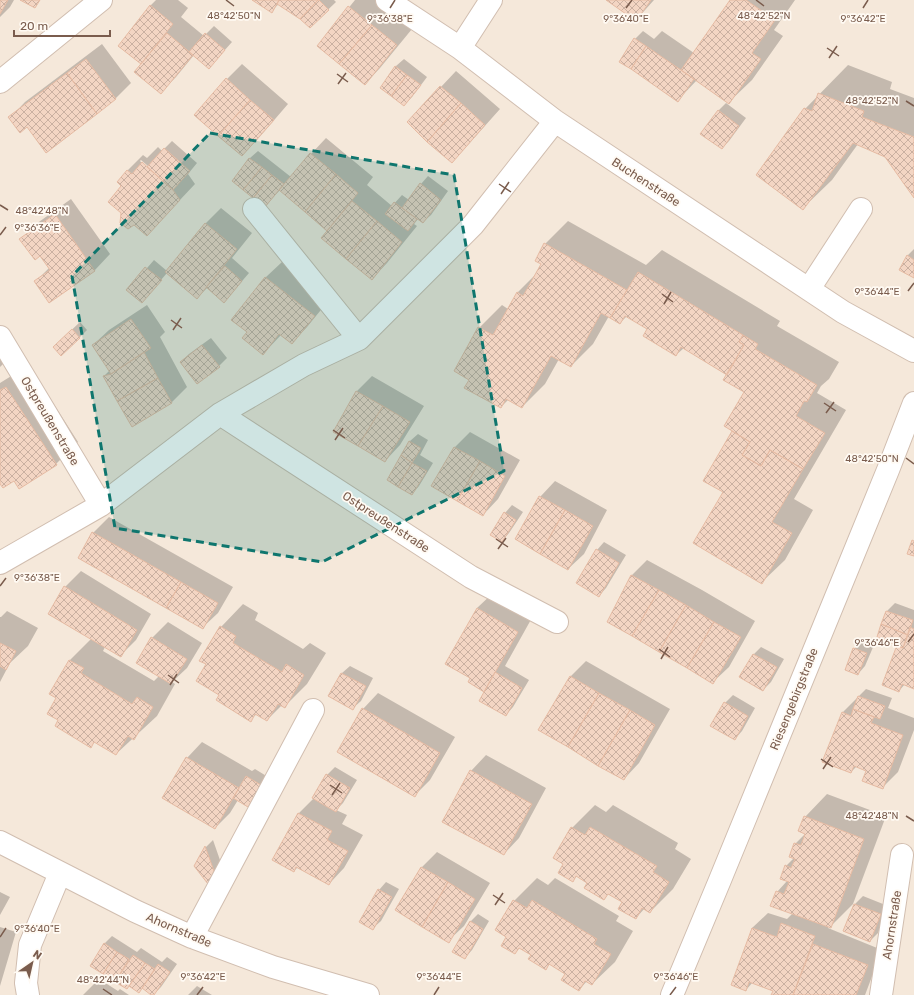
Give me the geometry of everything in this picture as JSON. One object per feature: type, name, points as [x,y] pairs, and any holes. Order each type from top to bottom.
[{"type":"street","points":[[0,82],[101,0]]},
{"type":"street","name":"Buchenstraße","points":[[387,0],[460,48],[555,121],[843,312],[914,351]]},
{"type":"street","points":[[460,48],[491,0]]},
{"type":"street","points":[[0,563],[101,505],[220,414],[304,365],[359,339],[473,225],[555,121]]},
{"type":"street","points":[[809,290],[861,208]]},
{"type":"street","points":[[254,209],[359,339]]},
{"type":"street","name":"Ostpreußenstraße","points":[[0,337],[101,505]]},
{"type":"street","name":"Riesengebirgstraße","points":[[672,995],[868,519],[914,403]]},
{"type":"street","name":"Ostpreußenstraße","points":[[220,414],[471,577],[557,622]]},
{"type":"street","points":[[192,937],[313,710]]},
{"type":"street","name":"Ahornstraße","points":[[0,842],[192,937],[273,966],[368,995]]},
{"type":"street","name":"Ahornstraße","points":[[881,995],[902,855]]},
{"type":"street","points":[[28,995],[26,983],[30,945],[60,873]]},
{"type":"highlighted area","points":[[210,133],[454,175],[504,471],[322,562],[115,528],[72,276]]},
{"type":"shaded area","points":[[0,0],[914,0],[914,995],[0,995]]},
{"type":"building","points":[[0,0],[8,0],[0,14]]},
{"type":"building","points":[[20,0],[40,0],[35,8]]},
{"type":"building","points":[[252,0],[279,0],[272,13]]},
{"type":"building","points":[[279,0],[318,0],[300,19],[277,4]]},
{"type":"building","points":[[318,0],[329,10],[310,28],[300,19]]},
{"type":"building","points":[[606,0],[651,0],[636,21]]},
{"type":"building","points":[[730,0],[746,0],[775,20],[752,53],[761,59],[729,104],[681,70]]},
{"type":"building","points":[[150,5],[173,24],[141,64],[118,46]]},
{"type":"building","points":[[348,6],[372,25],[339,64],[317,46]]},
{"type":"building","points":[[372,25],[397,45],[365,85],[339,64]]},
{"type":"building","points":[[167,33],[193,55],[161,94],[134,72]]},
{"type":"building","points":[[205,33],[225,50],[209,69],[189,52]]},
{"type":"building","points":[[634,38],[646,46],[631,69],[619,62]]},
{"type":"building","points":[[646,46],[694,79],[678,102],[631,69]]},
{"type":"building","points":[[86,59],[116,99],[97,114],[67,73]]},
{"type":"building","points":[[395,66],[407,75],[391,96],[380,88]]},
{"type":"building","points":[[67,73],[97,114],[46,153],[27,127],[20,133],[8,117]]},
{"type":"building","points":[[407,75],[421,85],[404,106],[391,96]]},
{"type":"building","points":[[226,78],[250,100],[218,136],[194,115]]},
{"type":"building","points":[[440,86],[461,103],[427,142],[407,122]]},
{"type":"building","points":[[818,93],[864,111],[862,117],[914,137],[914,198],[885,157],[853,143],[803,210],[756,175],[804,108],[812,111]]},
{"type":"building","points":[[250,100],[274,120],[242,156],[218,136]]},
{"type":"building","points":[[461,103],[485,125],[452,163],[427,142]]},
{"type":"building","points":[[718,110],[739,126],[722,149],[700,134]]},
{"type":"building","points":[[164,148],[190,171],[173,190],[147,167]]},
{"type":"building","points":[[310,153],[336,174],[305,212],[279,190]]},
{"type":"building","points":[[249,158],[262,167],[243,190],[232,181]]},
{"type":"building","points":[[142,162],[173,190],[180,200],[147,236],[134,225],[128,229],[120,223],[121,213],[108,202],[121,186],[117,182],[127,170],[132,174]]},
{"type":"building","points":[[262,167],[272,175],[253,198],[243,190]]},
{"type":"building","points":[[336,174],[358,193],[327,231],[305,212]]},
{"type":"building","points":[[272,175],[284,184],[265,207],[253,198]]},
{"type":"building","points":[[420,183],[441,200],[423,223],[402,208]]},
{"type":"building","points":[[352,201],[377,221],[346,259],[321,238]]},
{"type":"building","points":[[394,202],[417,219],[408,231],[385,214]]},
{"type":"building","points":[[55,214],[95,271],[49,303],[34,281],[50,270],[40,256],[35,260],[19,239]]},
{"type":"building","points":[[377,221],[402,242],[372,280],[346,259]]},
{"type":"building","points":[[205,223],[237,249],[197,299],[165,272]]},
{"type":"building","points":[[544,243],[627,290],[610,318],[601,313],[571,367],[551,356],[522,408],[506,399],[501,408],[464,388],[469,380],[454,371],[478,327],[493,335],[517,292],[523,296],[541,264],[535,261]]},
{"type":"building","points":[[907,255],[914,260],[914,278],[899,270]]},
{"type":"building","points":[[225,266],[242,281],[224,303],[206,287]]},
{"type":"building","points":[[145,267],[162,280],[142,303],[126,290]]},
{"type":"building","points":[[638,272],[743,335],[739,342],[744,345],[727,375],[681,347],[676,356],[643,336],[647,329],[625,316],[620,324],[610,318]]},
{"type":"building","points":[[265,277],[315,316],[292,344],[279,334],[263,355],[242,338],[247,332],[231,320]]},
{"type":"building","points":[[131,319],[151,348],[111,374],[92,345]]},
{"type":"building","points":[[72,329],[80,338],[61,356],[53,347]]},
{"type":"building","points":[[743,335],[758,344],[755,349],[817,385],[807,402],[804,401],[796,416],[825,433],[803,469],[770,450],[761,466],[742,455],[750,442],[724,426],[744,392],[723,380],[744,345],[739,342]]},
{"type":"building","points":[[202,345],[220,367],[197,384],[180,362]]},
{"type":"building","points":[[144,352],[158,378],[117,401],[103,376],[111,374]]},
{"type":"building","points":[[158,378],[172,403],[132,427],[117,401]]},
{"type":"building","points":[[6,387],[57,465],[19,489],[14,481],[3,488],[0,484],[0,390]]},
{"type":"building","points":[[356,391],[383,406],[358,446],[333,432]]},
{"type":"building","points":[[383,406],[410,422],[385,462],[358,446]]},
{"type":"building","points":[[732,431],[750,442],[742,455],[761,466],[770,450],[803,469],[772,522],[792,533],[762,584],[693,543],[723,492],[703,481]]},
{"type":"building","points":[[409,441],[421,448],[412,463],[401,455]]},
{"type":"building","points":[[454,447],[480,461],[457,501],[431,486]]},
{"type":"building","points":[[401,455],[412,463],[398,487],[387,480]]},
{"type":"building","points":[[480,461],[505,476],[483,516],[457,501]]},
{"type":"building","points":[[412,463],[427,471],[412,495],[398,487]]},
{"type":"building","points":[[539,496],[565,510],[540,554],[515,539]]},
{"type":"building","points":[[565,510],[593,526],[568,570],[540,554]]},
{"type":"building","points":[[504,512],[516,520],[502,542],[490,535]]},
{"type":"building","points":[[92,532],[181,582],[166,608],[78,558]]},
{"type":"building","points":[[912,540],[914,541],[914,556],[907,554]]},
{"type":"building","points":[[596,549],[619,563],[599,597],[576,583]]},
{"type":"building","points":[[631,575],[659,590],[632,636],[607,622]]},
{"type":"building","points":[[181,582],[218,603],[203,629],[166,608]]},
{"type":"building","points":[[64,586],[137,630],[121,657],[48,614]]},
{"type":"building","points":[[659,590],[686,605],[659,652],[632,636]]},
{"type":"building","points":[[686,605],[714,622],[687,668],[659,652]]},
{"type":"building","points":[[477,608],[518,632],[484,692],[468,682],[470,678],[445,664]]},
{"type":"building","points":[[886,611],[913,620],[908,635],[881,624]]},
{"type":"building","points":[[714,622],[741,637],[713,684],[687,668]]},
{"type":"building","points":[[881,624],[908,635],[903,648],[877,637]]},
{"type":"building","points":[[220,626],[236,636],[233,643],[282,672],[286,664],[304,675],[285,708],[278,704],[267,721],[255,714],[251,722],[216,700],[219,695],[196,681],[206,664],[199,661]]},
{"type":"building","points":[[910,627],[914,629],[914,689],[902,684],[899,692],[882,685],[897,645],[903,648]]},
{"type":"building","points":[[151,637],[187,659],[171,684],[136,663]]},
{"type":"building","points":[[0,643],[16,651],[6,670],[0,666]]},
{"type":"building","points":[[853,648],[867,653],[858,675],[845,670]]},
{"type":"building","points":[[753,654],[777,667],[763,691],[739,677]]},
{"type":"building","points":[[69,660],[84,668],[81,673],[132,704],[137,697],[153,707],[134,740],[128,736],[116,755],[94,742],[91,748],[55,726],[58,720],[47,714],[56,698],[49,694]]},
{"type":"building","points":[[495,672],[522,688],[506,716],[479,701]]},
{"type":"building","points":[[341,673],[366,686],[353,710],[328,696]]},
{"type":"building","points":[[570,676],[599,693],[568,747],[538,730]]},
{"type":"building","points":[[599,693],[630,710],[598,766],[568,747]]},
{"type":"building","points":[[858,696],[885,706],[880,719],[853,709]]},
{"type":"building","points":[[724,702],[748,716],[735,740],[710,726]]},
{"type":"building","points":[[362,708],[440,753],[415,797],[337,752]]},
{"type":"building","points":[[853,709],[874,717],[871,723],[903,735],[883,789],[862,781],[866,771],[854,766],[851,773],[822,762],[842,712],[851,716]]},
{"type":"building","points":[[630,710],[655,725],[624,780],[598,766]]},
{"type":"building","points":[[186,757],[239,788],[215,829],[162,798]]},
{"type":"building","points":[[470,770],[532,804],[504,855],[442,822]]},
{"type":"building","points":[[326,774],[350,788],[336,812],[312,798]]},
{"type":"building","points":[[246,776],[261,785],[248,807],[233,798]]},
{"type":"building","points":[[298,813],[332,831],[327,840],[348,851],[329,885],[296,867],[294,872],[272,860]]},
{"type":"building","points":[[804,816],[864,839],[831,928],[770,906],[776,891],[784,894],[789,882],[780,879],[785,865],[791,868],[795,859],[789,857],[794,843],[801,845],[805,834],[798,831]]},
{"type":"building","points":[[571,827],[585,835],[590,827],[657,866],[653,872],[669,882],[650,913],[642,908],[636,919],[618,909],[622,902],[608,894],[604,900],[584,888],[587,883],[576,876],[573,882],[558,873],[563,864],[553,858]]},
{"type":"building","points":[[205,846],[214,871],[208,884],[194,866]]},
{"type":"building","points":[[421,867],[448,882],[422,927],[395,910]]},
{"type":"building","points":[[448,882],[475,899],[449,943],[422,927]]},
{"type":"building","points":[[378,889],[392,897],[373,930],[359,922]]},
{"type":"building","points":[[513,900],[527,908],[532,900],[597,939],[594,944],[611,954],[592,985],[585,981],[579,991],[561,980],[565,974],[549,964],[546,970],[528,959],[531,955],[519,948],[515,954],[501,946],[506,937],[495,930]]},
{"type":"building","points":[[854,904],[881,914],[870,942],[843,931]]},
{"type":"building","points":[[470,921],[483,929],[465,959],[452,952]]},
{"type":"building","points":[[781,923],[815,936],[793,995],[771,995],[773,991],[749,982],[746,991],[731,985],[752,928],[777,937]]},
{"type":"building","points":[[104,943],[117,952],[103,974],[90,966]]},
{"type":"building","points":[[813,944],[868,965],[856,995],[793,995]]},
{"type":"building","points":[[117,952],[129,959],[115,982],[103,974]]},
{"type":"building","points":[[133,955],[145,963],[127,989],[115,982]]},
{"type":"building","points":[[145,963],[155,969],[139,993],[129,986]]},
{"type":"building","points":[[158,964],[170,972],[154,995],[151,995],[142,988]]}]
